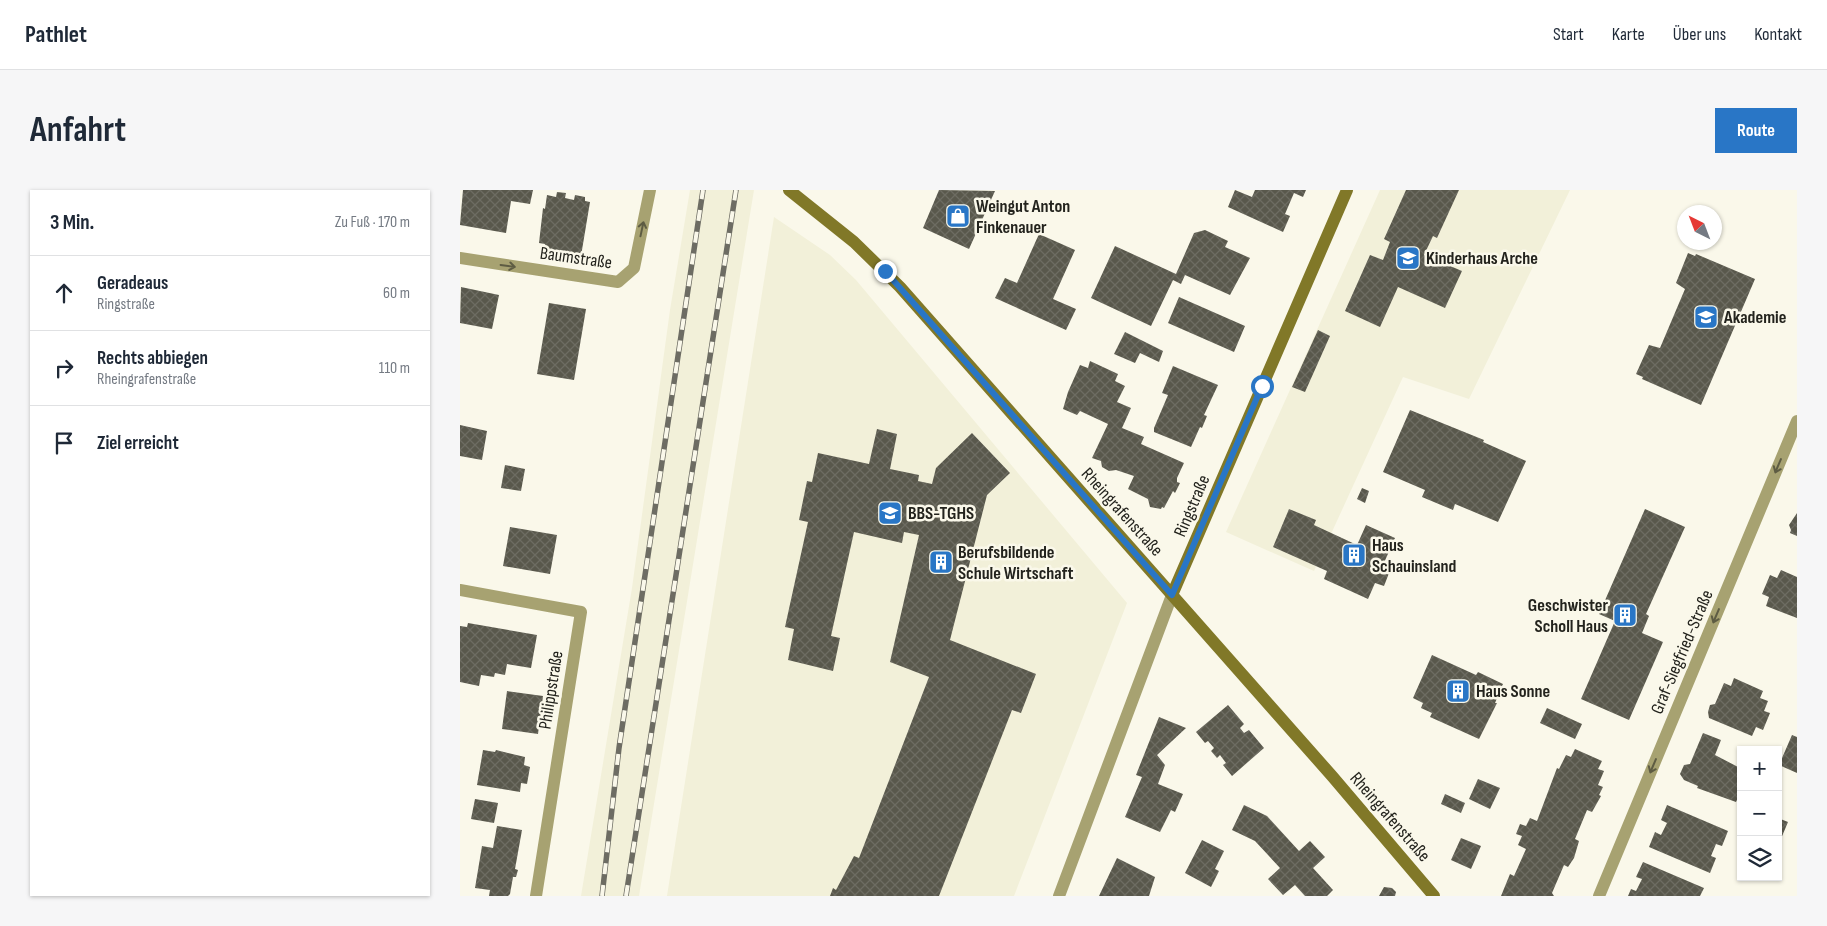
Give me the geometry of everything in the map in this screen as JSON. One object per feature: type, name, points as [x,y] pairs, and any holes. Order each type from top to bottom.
[{"type":"street","name":"Baumstraße","points":[[460,258],[618,282],[634,268],[650,190]]},
{"type":"street","name":"Rheingrafenstraße","points":[[789,190],[847,236],[885,271],[1172,595],[1434,896]]},
{"type":"street","name":"Ringstraße","points":[[1059,896],[1172,595],[1347,190]]},
{"type":"street","name":"Graf-Siegfried-Straße","points":[[1599,896],[1797,421]]},
{"type":"street","name":"Philippstraße","points":[[460,590],[581,612],[536,896]]},
{"type":"shaded area","points":[[690,190],[754,190],[639,896],[581,896],[632,588],[670,310]]},
{"type":"shaded area","points":[[1380,190],[1570,190],[1469,399],[1403,377],[1314,571],[1226,532]]},
{"type":"shaded area","name":"BBS-TGHS","points":[[774,217],[830,255],[856,280],[1127,603],[1014,896],[667,896]]},
{"type":"building","points":[[463,190],[533,190],[530,204],[511,201],[506,233],[460,225]]},
{"type":"building","points":[[939,190],[995,191],[969,249],[923,228]]},
{"type":"building","points":[[1235,190],[1252,197],[1255,190],[1306,190],[1303,197],[1294,193],[1285,214],[1290,216],[1283,232],[1228,207]]},
{"type":"building","name":"Kinderhaus Arche","points":[[1406,190],[1459,190],[1437,238],[1433,236],[1424,255],[1462,271],[1445,308],[1398,287],[1380,327],[1345,311],[1370,255],[1383,260],[1390,242],[1384,239]]},
{"type":"building","points":[[557,192],[566,193],[565,198],[574,200],[575,195],[585,197],[585,201],[590,202],[581,256],[544,250],[545,244],[539,243],[543,208],[545,209],[547,195],[556,197]]},
{"type":"building","points":[[1205,230],[1228,241],[1225,247],[1250,258],[1230,295],[1185,275],[1181,284],[1173,280],[1151,326],[1091,298],[1115,246],[1176,274],[1194,233]]},
{"type":"building","points":[[1039,234],[1075,250],[1053,299],[1076,309],[1066,330],[995,298],[1005,278],[1017,283]]},
{"type":"building","name":"Akademie","points":[[1688,253],[1695,256],[1696,254],[1755,279],[1701,405],[1642,379],[1643,377],[1636,374],[1649,345],[1660,348],[1685,289],[1676,283]]},
{"type":"building","points":[[461,287],[499,295],[492,329],[460,323]]},
{"type":"building","points":[[1179,297],[1245,326],[1234,352],[1168,323]]},
{"type":"building","points":[[549,303],[586,309],[574,380],[537,374]]},
{"type":"building","points":[[1318,330],[1330,336],[1305,392],[1292,387]]},
{"type":"building","points":[[1125,332],[1163,351],[1159,362],[1140,353],[1135,363],[1114,354]]},
{"type":"building","points":[[1090,361],[1118,374],[1115,381],[1125,386],[1117,402],[1131,408],[1122,428],[1144,437],[1141,444],[1184,463],[1177,478],[1177,482],[1180,483],[1175,493],[1173,491],[1164,508],[1150,507],[1148,499],[1128,489],[1134,476],[1116,470],[1109,471],[1102,467],[1101,461],[1092,458],[1108,424],[1080,411],[1077,415],[1063,409],[1080,365],[1088,368]]},
{"type":"building","points":[[1173,366],[1218,385],[1204,415],[1207,416],[1202,428],[1200,427],[1191,447],[1154,432],[1168,395],[1162,393]]},
{"type":"building","points":[[1410,410],[1484,440],[1483,442],[1526,461],[1498,522],[1455,504],[1453,510],[1422,497],[1425,490],[1383,472]]},
{"type":"building","points":[[460,425],[487,431],[482,460],[460,456]]},
{"type":"building","points":[[877,429],[897,434],[890,469],[919,475],[918,481],[932,484],[936,468],[972,433],[1010,473],[987,495],[950,640],[1036,674],[1021,713],[1012,710],[939,896],[830,896],[833,888],[836,890],[854,856],[859,858],[929,677],[890,662],[919,535],[904,532],[902,543],[854,532],[831,636],[840,638],[833,671],[788,660],[794,629],[785,627],[808,522],[799,520],[807,481],[812,482],[818,453],[869,464]]},
{"type":"building","points":[[505,465],[525,469],[521,491],[501,488]]},
{"type":"building","points":[[1362,488],[1369,491],[1365,503],[1357,499]]},
{"type":"building","name":"Haus Schauinsland","points":[[1289,509],[1316,520],[1314,525],[1357,545],[1366,525],[1395,538],[1383,565],[1391,568],[1384,586],[1375,583],[1368,599],[1324,579],[1327,571],[1273,547]]},
{"type":"building","name":"Geschwister Scholl Haus","points":[[1645,509],[1685,527],[1646,614],[1649,616],[1642,633],[1663,642],[1629,720],[1581,699],[1615,621],[1599,614]]},
{"type":"building","points":[[1797,513],[1797,536],[1790,533],[1789,525]]},
{"type":"building","points":[[510,527],[557,535],[550,574],[503,566]]},
{"type":"building","points":[[1781,570],[1797,577],[1797,618],[1766,606],[1769,597],[1762,594],[1770,575],[1777,578]]},
{"type":"building","points":[[468,623],[537,635],[531,668],[507,664],[505,675],[495,673],[494,677],[481,675],[479,686],[460,682],[460,626],[467,627]]},
{"type":"building","name":"Haus Sonne","points":[[1432,655],[1476,675],[1478,672],[1503,684],[1495,703],[1497,703],[1479,739],[1430,717],[1432,713],[1421,708],[1423,703],[1413,698]]},
{"type":"building","points":[[1734,678],[1763,691],[1760,698],[1768,701],[1764,711],[1770,713],[1763,730],[1756,727],[1752,736],[1709,718],[1710,705],[1715,704],[1724,683],[1731,686]]},
{"type":"building","points":[[507,691],[543,696],[538,734],[502,729]]},
{"type":"building","points":[[1228,705],[1244,724],[1240,728],[1244,733],[1249,730],[1264,748],[1232,776],[1223,765],[1226,763],[1220,755],[1217,758],[1211,751],[1214,748],[1208,741],[1205,743],[1196,732]]},
{"type":"building","points":[[1547,708],[1582,724],[1575,739],[1540,723]]},
{"type":"building","points":[[1159,717],[1186,728],[1157,755],[1165,765],[1158,784],[1183,794],[1175,812],[1171,810],[1160,832],[1125,817],[1142,777],[1136,775]]},
{"type":"building","points":[[1703,733],[1721,740],[1715,755],[1737,766],[1736,802],[1697,788],[1698,786],[1684,780],[1680,774],[1684,765],[1690,764]]},
{"type":"building","points":[[1792,735],[1797,737],[1797,773],[1782,766],[1782,758]]},
{"type":"building","points":[[1575,749],[1602,761],[1598,769],[1604,771],[1598,785],[1603,787],[1599,795],[1601,796],[1592,812],[1587,810],[1575,839],[1579,841],[1574,858],[1568,867],[1564,865],[1552,893],[1554,896],[1501,896],[1510,874],[1514,876],[1526,849],[1518,845],[1522,836],[1516,834],[1520,824],[1526,826],[1530,818],[1537,821],[1557,768],[1559,769],[1566,755],[1571,757]]},
{"type":"building","points":[[483,750],[495,752],[496,750],[525,757],[524,765],[530,767],[527,784],[521,783],[520,792],[477,785]]},
{"type":"building","points":[[1478,779],[1500,788],[1490,809],[1469,799]]},
{"type":"building","points":[[1445,794],[1465,803],[1461,813],[1441,804]]},
{"type":"building","points":[[475,799],[498,803],[494,823],[471,819]]},
{"type":"building","points":[[1244,805],[1267,816],[1299,851],[1310,841],[1325,857],[1313,868],[1333,890],[1327,896],[1305,896],[1295,885],[1283,895],[1268,879],[1280,868],[1255,841],[1232,830]]},
{"type":"building","points":[[1667,805],[1728,831],[1722,846],[1716,844],[1711,856],[1716,858],[1710,873],[1649,847],[1655,832],[1661,835],[1667,823],[1661,820]]},
{"type":"building","points":[[1782,820],[1788,822],[1782,836]]},
{"type":"building","points":[[497,826],[522,830],[515,869],[518,870],[516,877],[513,877],[508,896],[489,896],[490,890],[475,888],[482,846],[493,848]]},
{"type":"building","points":[[1461,838],[1481,846],[1471,869],[1451,860]]},
{"type":"building","points":[[1202,840],[1224,851],[1215,869],[1219,871],[1211,887],[1185,873]]},
{"type":"building","points":[[1117,858],[1155,877],[1149,896],[1099,896]]},
{"type":"building","points":[[1643,862],[1704,888],[1700,896],[1628,896],[1631,889],[1636,891],[1642,879],[1636,877]]},
{"type":"building","points":[[1384,887],[1392,888],[1396,892],[1395,896],[1379,896]]},
{"type":"railway","points":[[602,896],[619,748],[703,190]]},
{"type":"railway","points":[[626,896],[736,190]]},
{"type":"place","name":"Weingut Anton Finkenauer","points":[[958,216]]},
{"type":"place","name":"Kinderhaus Arche","points":[[1408,258]]},
{"type":"place","name":"Akademie","points":[[1706,317]]},
{"type":"place","name":"BBS-TGHS","points":[[890,513]]},
{"type":"place","name":"Haus Schauinsland","points":[[1354,555]]},
{"type":"place","name":"Berufsbildende Schule Wirtschaft","points":[[941,562]]},
{"type":"place","name":"Geschwister Scholl Haus","points":[[1625,615]]},
{"type":"place","name":"Haus Sonne","points":[[1458,691]]},
{"type":"route","points":[[885,271],[1172,595],[1262,386]]}]
